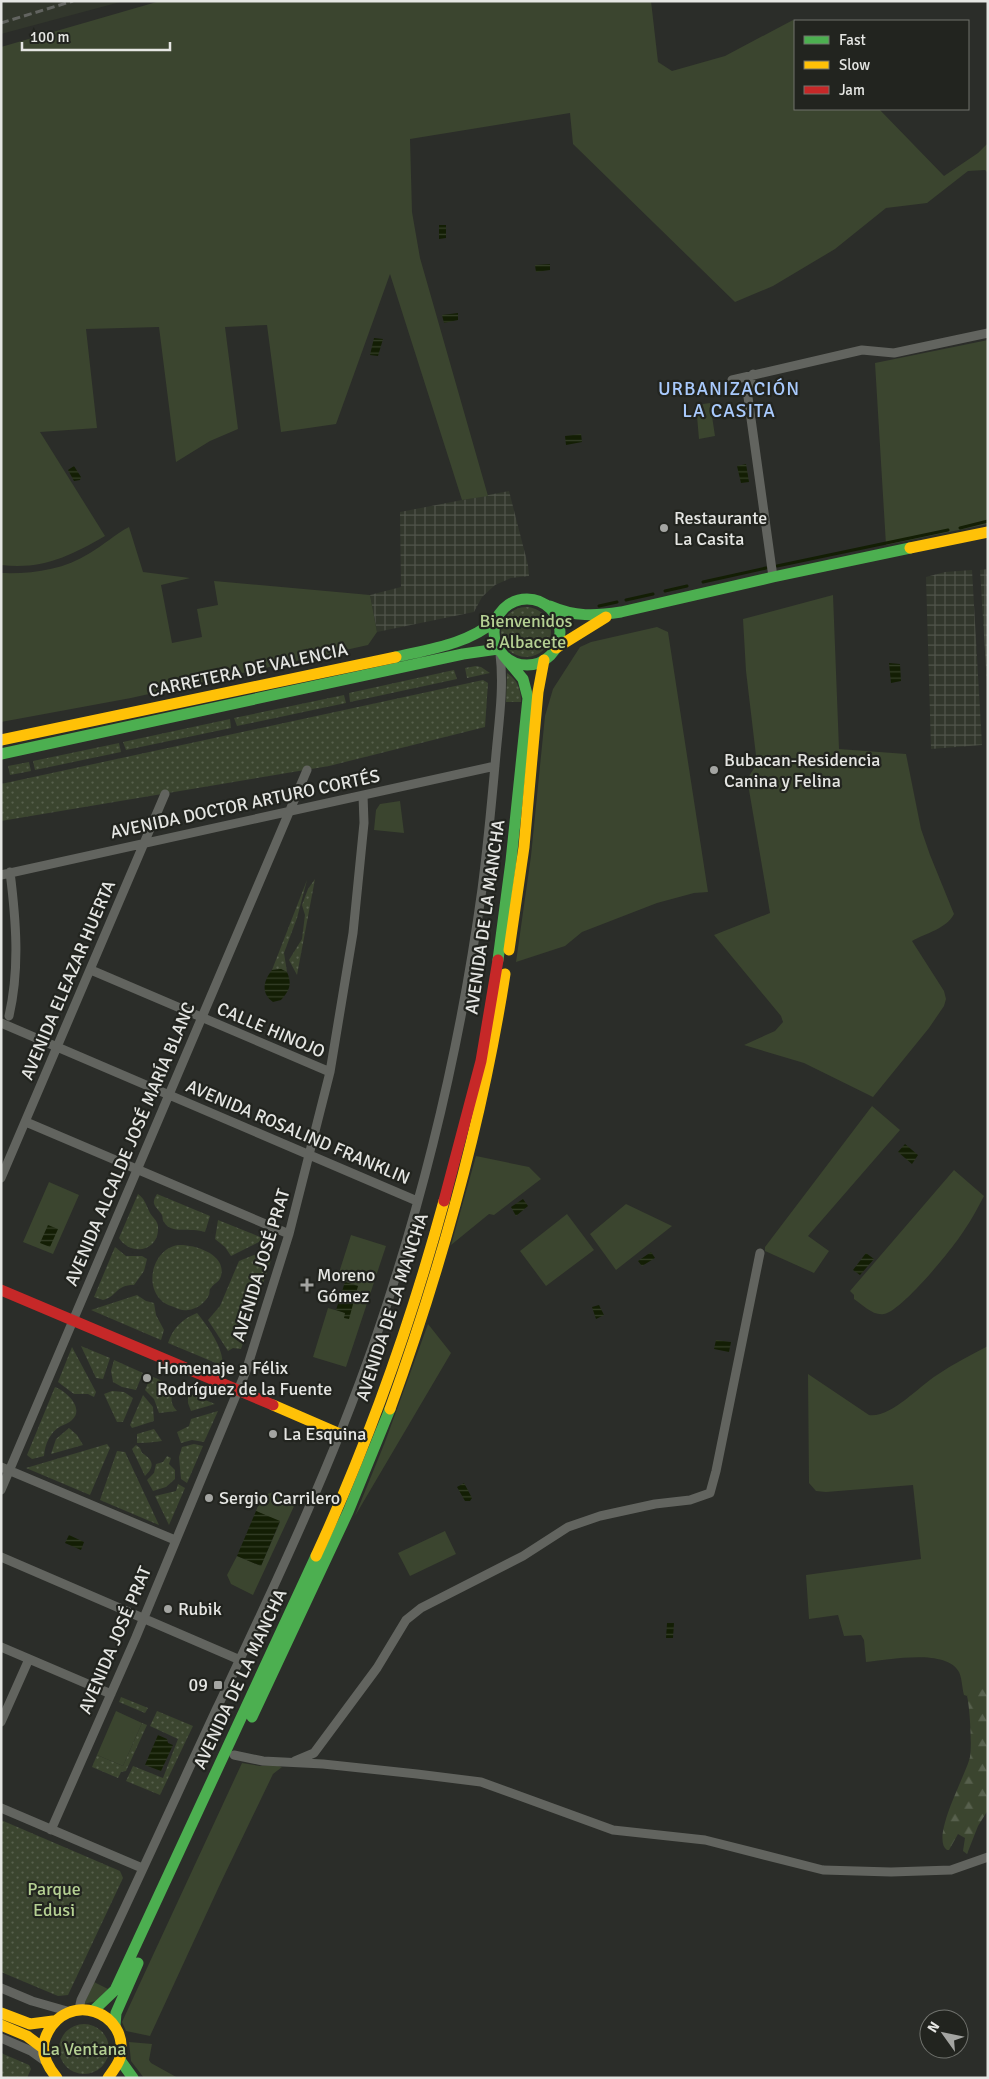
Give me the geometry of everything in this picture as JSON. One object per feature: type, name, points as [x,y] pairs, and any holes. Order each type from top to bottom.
[{"type":"main road","points":[[621,612],[577,616],[564,613],[540,601],[531,599],[514,601],[500,612],[496,620],[494,635],[500,652],[512,662],[522,665],[534,664],[544,660],[556,648],[606,617],[621,612],[773,577],[988,532]]},
{"type":"main road","points":[[540,601],[549,607],[556,616],[560,627],[560,638],[556,648]]},
{"type":"main road","name":"CARRETERA DE VALENCIA","points":[[1,740],[432,648],[460,641],[477,634],[496,620]]},
{"type":"main road","name":"CARRETERA DE VALENCIA","points":[[1,754],[463,654],[500,652]]},
{"type":"main road","name":"AVENIDA DE LA MANCHA","points":[[94,2010],[115,1990],[333,1519],[372,1424],[410,1320],[458,1151],[487,1026],[514,838],[528,698],[523,679],[500,652]]},
{"type":"main road","name":"AVENIDA DE LA MANCHA","points":[[115,2025],[116,2013],[127,1988],[348,1512],[380,1435],[416,1333],[452,1219],[477,1117],[500,1007],[524,847],[537,699],[544,660]]},
{"type":"main road","points":[[1,1290],[340,1434]]},
{"type":"main road","points":[[49,2072],[43,2048],[46,2034],[54,2021],[68,2011],[79,2008],[94,2010],[106,2016],[115,2025],[120,2036],[122,2048],[120,2060],[108,2078]]},
{"type":"main road","points":[[1,2013],[30,2024],[54,2021]]},
{"type":"main road","points":[[1,2024],[27,2036],[43,2048]]},
{"type":"main road","points":[[120,2060],[133,2078]]},
{"type":"street","points":[[732,380],[862,350],[894,353],[988,334]]},
{"type":"street","points":[[752,374],[747,390],[773,577]]},
{"type":"street","name":"AVENIDA DE LA MANCHA","points":[[79,2008],[142,1868],[289,1554],[340,1434],[376,1338],[439,1123],[476,930],[488,846],[495,766],[502,672],[500,652]]},
{"type":"street","name":"AVENIDA DOCTOR ARTURO CORTÉS","points":[[6,874],[143,842],[495,766]]},
{"type":"street","name":"AVENIDA ALCALDE JOSÉ MARÍA BLANC","points":[[1,1490],[5,1469],[73,1321],[307,770]]},
{"type":"street","name":"AVENIDA ELEAZAR HUERTA","points":[[1,1178],[165,794]]},
{"type":"street","name":"AVENIDA JOSÉ PRAT","points":[[51,1830],[111,1694],[246,1371],[289,1234],[330,1072],[353,933],[364,823],[363,795]]},
{"type":"street","points":[[6,874],[16,923],[14,996],[9,1016]]},
{"type":"street","name":"CALLE HINOJO","points":[[91,970],[330,1072]]},
{"type":"street","name":"AVENIDA ROSALIND FRANKLIN","points":[[1,1023],[417,1201]]},
{"type":"street","points":[[26,1122],[289,1234]]},
{"type":"street","points":[[294,1761],[314,1753],[377,1668],[406,1620],[421,1608],[529,1553],[568,1527],[600,1516],[655,1504],[702,1498],[710,1493],[718,1462],[760,1253]]},
{"type":"street","points":[[5,1469],[175,1540]]},
{"type":"street","points":[[1,1557],[240,1660]]},
{"type":"street","points":[[1,1647],[111,1694]]},
{"type":"street","points":[[1,1722],[29,1659]]},
{"type":"street","points":[[234,1755],[263,1760],[294,1761],[480,1782],[613,1830],[705,1840],[823,1870],[891,1872],[951,1870],[988,1857]]},
{"type":"street","points":[[1,1808],[142,1868]]},
{"type":"street","points":[[1,1988],[32,2002],[68,2011]]},
{"type":"street","points":[[1,2038],[31,2051],[49,2072]]},
{"type":"shaded area","points":[[1,1],[124,1],[1,34]]},
{"type":"shaded area","points":[[439,225],[446,225],[446,238],[439,239]]},
{"type":"shaded area","points":[[550,264],[550,270],[536,272],[535,265]]},
{"type":"shaded area","points":[[458,313],[458,320],[444,323],[442,315]]},
{"type":"shaded area","points":[[374,338],[383,339],[378,356],[370,355]]},
{"type":"shaded area","points":[[581,434],[582,442],[566,445],[565,436]]},
{"type":"shaded area","points":[[746,464],[749,482],[741,483],[737,466]]},
{"type":"shaded area","points":[[74,466],[81,477],[80,480],[74,481],[68,470]]},
{"type":"shaded area","points":[[509,491],[528,565],[529,576],[511,578],[495,585],[482,597],[474,612],[377,632],[370,595],[401,587],[400,512]]},
{"type":"shaded area","points":[[988,569],[988,701],[980,570]]},
{"type":"shaded area","points":[[972,570],[982,745],[931,749],[926,577],[945,572]]},
{"type":"shaded area","points":[[889,663],[900,664],[901,681],[891,683]]},
{"type":"shaded area","points":[[281,969],[287,972],[289,987],[281,1000],[273,1002],[266,995],[265,982],[272,970]]},
{"type":"shaded area","points":[[905,1144],[918,1155],[912,1164],[898,1152]]},
{"type":"shaded area","points":[[523,1199],[528,1206],[516,1216],[511,1207]]},
{"type":"shaded area","points":[[48,1225],[58,1229],[50,1247],[40,1243]]},
{"type":"shaded area","points":[[651,1252],[655,1258],[642,1266],[638,1261]]},
{"type":"shaded area","points":[[866,1253],[874,1259],[860,1275],[853,1270]]},
{"type":"shaded area","points":[[345,1282],[358,1286],[349,1319],[344,1318],[345,1313],[336,1310]]},
{"type":"shaded area","points":[[599,1305],[604,1315],[596,1319],[592,1307]]},
{"type":"shaded area","points":[[716,1340],[731,1342],[729,1352],[714,1349]]},
{"type":"shaded area","points":[[464,1483],[472,1498],[470,1501],[465,1501],[457,1487]]},
{"type":"shaded area","points":[[256,1511],[280,1521],[261,1566],[237,1556]]},
{"type":"shaded area","points":[[69,1535],[84,1542],[81,1550],[65,1543]]},
{"type":"shaded area","points":[[667,1623],[674,1623],[673,1638],[666,1638]]},
{"type":"shaded area","points":[[158,1735],[167,1739],[168,1743],[173,1745],[161,1771],[145,1765]]},
{"type":"green space","points":[[160,1],[651,1],[658,62],[672,71],[725,56],[793,20],[794,110],[880,110],[944,176],[978,153],[988,143],[988,173],[985,170],[968,171],[927,203],[886,208],[835,249],[773,286],[735,302],[573,144],[570,113],[410,139],[412,212],[420,258],[488,496],[462,500],[390,274],[336,424],[281,432],[267,325],[225,327],[238,429],[210,441],[176,462],[159,327],[86,329],[97,428],[40,432],[105,536],[80,550],[56,560],[30,565],[1,565],[1,47]]},
{"type":"green space","points":[[988,340],[988,524],[886,545],[875,363]]},
{"type":"green space","points":[[710,403],[715,436],[699,439],[696,405]]},
{"type":"green space","points":[[129,527],[143,572],[190,578],[161,585],[172,643],[202,637],[197,609],[218,605],[214,581],[370,595],[377,632],[368,645],[131,698],[1,722],[1,573],[36,572],[58,567],[80,559]]},
{"type":"green space","points":[[833,595],[839,749],[906,754],[921,829],[954,914],[941,927],[912,941],[944,991],[946,999],[944,1006],[929,1028],[873,1097],[804,1063],[744,1045],[775,1031],[783,1022],[781,1016],[714,935],[770,913],[748,784],[749,776],[757,764],[746,671],[743,619]]},
{"type":"green space","name":"Bienvenidos a Albacete","points":[[521,607],[531,607],[544,614],[551,627],[551,637],[544,650],[531,657],[521,657],[512,653],[505,646],[501,637],[501,627],[505,618],[512,611]]},
{"type":"green space","points":[[657,627],[668,632],[708,892],[694,893],[657,903],[582,932],[565,946],[516,962],[531,856],[545,716],[553,689],[580,647],[591,642]]},
{"type":"green space","points":[[476,666],[490,673],[467,678],[465,668]]},
{"type":"green space","points":[[454,670],[457,679],[350,702],[349,693]]},
{"type":"green space","points":[[507,673],[518,686],[521,702],[506,702]]},
{"type":"green space","points":[[483,680],[488,683],[485,727],[329,766],[1,821],[1,784]]},
{"type":"green space","points":[[344,695],[346,703],[237,726],[234,718]]},
{"type":"green space","points":[[230,719],[231,728],[126,750],[123,742]]},
{"type":"green space","points":[[119,743],[121,752],[35,770],[33,761]]},
{"type":"green space","points":[[29,762],[31,771],[10,775],[8,766]]},
{"type":"green space","points":[[400,801],[404,833],[374,830],[376,810],[380,804]]},
{"type":"green space","points":[[315,879],[297,975],[289,960],[302,939],[305,915],[302,905],[308,889]]},
{"type":"green space","points":[[307,880],[297,918],[284,953],[287,972],[281,969],[272,970]]},
{"type":"green space","points":[[872,1106],[900,1130],[808,1236],[829,1251],[814,1273],[765,1251],[765,1247]]},
{"type":"green space","points":[[476,1156],[529,1167],[541,1179],[494,1215],[489,1214],[451,1245]]},
{"type":"green space","points":[[954,1170],[984,1196],[970,1221],[940,1263],[903,1302],[884,1314],[868,1310],[854,1299],[854,1295],[850,1291]]},
{"type":"green space","points":[[49,1182],[79,1195],[53,1254],[23,1242]]},
{"type":"green space","points":[[138,1194],[144,1200],[158,1226],[157,1234],[150,1246],[137,1249],[130,1248],[119,1238]]},
{"type":"green space","points":[[157,1194],[210,1216],[205,1232],[176,1230],[167,1226],[154,1203]]},
{"type":"green space","points":[[626,1204],[672,1226],[616,1270],[590,1234]]},
{"type":"green space","points":[[567,1214],[594,1250],[546,1286],[520,1251]]},
{"type":"green space","points":[[218,1220],[265,1239],[231,1256],[225,1247],[215,1239]]},
{"type":"green space","points":[[351,1235],[386,1246],[346,1367],[313,1357],[328,1308],[346,1313],[358,1286],[337,1279]]},
{"type":"green space","points":[[178,1245],[192,1246],[208,1252],[214,1256],[222,1268],[218,1282],[210,1288],[209,1295],[205,1301],[198,1307],[188,1310],[179,1309],[163,1302],[153,1287],[152,1278],[157,1261],[162,1253]]},
{"type":"green space","points":[[115,1247],[126,1256],[142,1256],[147,1259],[144,1271],[134,1285],[123,1287],[112,1296],[103,1300],[94,1297]]},
{"type":"green space","points":[[254,1255],[272,1257],[241,1349],[233,1348],[228,1351],[208,1320],[220,1306],[239,1261]]},
{"type":"green space","points":[[137,1295],[146,1301],[154,1303],[156,1315],[164,1330],[161,1340],[91,1310]]},
{"type":"green space","points":[[197,1313],[218,1345],[223,1366],[168,1343],[179,1325]]},
{"type":"green space","points":[[428,1324],[451,1353],[355,1516],[385,1442]]},
{"type":"green space","points":[[81,1346],[110,1358],[103,1379],[96,1378]]},
{"type":"green space","points":[[988,1346],[988,1690],[975,1690],[967,1696],[964,1695],[959,1672],[952,1665],[942,1660],[916,1657],[866,1662],[864,1640],[861,1635],[844,1636],[838,1615],[809,1619],[806,1575],[921,1559],[913,1485],[826,1492],[816,1491],[809,1483],[808,1374],[869,1415],[877,1415],[895,1407],[943,1371]]},
{"type":"green space","points":[[72,1347],[96,1392],[94,1397],[88,1394],[74,1394],[58,1382]]},
{"type":"green space","points":[[114,1360],[143,1373],[136,1390],[122,1387],[113,1382],[111,1371]]},
{"type":"green space","points":[[151,1376],[178,1388],[172,1397],[173,1405],[177,1411],[159,1413],[154,1399],[145,1390]]},
{"type":"green space","points":[[55,1387],[72,1400],[76,1410],[75,1415],[71,1421],[51,1435],[44,1456],[32,1459],[27,1455]]},
{"type":"green space","points":[[112,1391],[124,1392],[133,1398],[123,1422],[117,1422],[104,1394]]},
{"type":"green space","points":[[188,1393],[215,1404],[191,1411],[188,1403]]},
{"type":"green space","points":[[143,1395],[153,1407],[154,1421],[132,1428],[130,1425]]},
{"type":"green space","points":[[218,1411],[204,1442],[192,1440],[181,1443],[177,1432],[189,1426],[191,1419]]},
{"type":"green space","points":[[69,1428],[77,1435],[83,1445],[51,1454],[56,1439]]},
{"type":"green space","points":[[154,1429],[162,1441],[137,1443],[137,1434]]},
{"type":"green space","points":[[107,1444],[110,1448],[90,1495],[26,1468]]},
{"type":"green space","points":[[194,1444],[203,1446],[187,1483],[181,1479],[179,1457],[182,1447]]},
{"type":"green space","points":[[136,1445],[150,1460],[152,1466],[145,1476],[132,1449]]},
{"type":"green space","points":[[117,1451],[125,1452],[159,1525],[100,1500]]},
{"type":"green space","points":[[167,1456],[171,1458],[169,1464],[175,1470],[175,1479],[166,1487],[153,1491],[147,1480],[154,1473],[156,1464],[163,1462]]},
{"type":"green space","points":[[178,1484],[185,1488],[169,1525],[155,1496],[176,1491]]},
{"type":"green space","points":[[273,1492],[296,1502],[253,1595],[231,1584],[227,1575],[237,1556],[261,1566],[280,1522],[256,1511],[262,1496]]},
{"type":"green space","points":[[445,1531],[456,1554],[410,1576],[398,1553]]},
{"type":"green space","points":[[987,1689],[988,1810],[978,1826],[967,1854],[963,1851],[965,1838],[958,1834],[949,1850],[947,1850],[943,1843],[943,1833],[946,1820],[970,1757],[971,1745],[967,1696],[972,1690]]},
{"type":"green space","points":[[121,1697],[148,1708],[145,1713],[119,1702]]},
{"type":"green space","points":[[116,1711],[142,1723],[123,1766],[97,1755]]},
{"type":"green space","points":[[157,1711],[193,1726],[160,1795],[126,1781],[133,1766],[163,1778],[178,1739],[150,1726]]},
{"type":"green space","points":[[142,1723],[147,1725],[126,1771],[121,1772],[118,1778],[92,1767],[97,1755],[123,1766]]},
{"type":"green space","points":[[242,1763],[282,1767],[273,1774],[150,2036],[126,2031],[122,2022]]},
{"type":"green space","name":"Parque Edusi","points":[[1,1820],[120,1871],[123,1878],[68,1995],[58,1996],[1,1972]]},
{"type":"green space","points":[[94,1982],[108,1989],[96,2001],[84,2004]]},
{"type":"green space","name":"La Ventana","points":[[79,2024],[89,2024],[102,2031],[109,2044],[109,2054],[102,2067],[89,2074],[79,2074],[70,2070],[63,2063],[59,2054],[59,2044],[63,2035],[70,2028]]},
{"type":"green space","points":[[129,2042],[152,2044],[149,2060],[151,2063],[178,2078],[144,2078],[131,2061]]},
{"type":"green space","points":[[1,2053],[29,2065],[31,2069],[27,2078],[1,2078]]},
{"type":"waterway","points":[[960,528],[988,521]]},
{"type":"waterway","points":[[777,566],[948,530]]},
{"type":"waterway","points":[[703,582],[766,568]]},
{"type":"waterway","points":[[665,591],[687,586]]},
{"type":"waterway","points":[[626,600],[653,594]]},
{"type":"waterway","points":[[599,606],[617,602]]},
{"type":"railway","points":[[1,23],[73,1]]},
{"type":"traffic: fast","points":[[621,612],[910,548]]},
{"type":"traffic: fast","points":[[527,599],[540,601],[550,609],[558,619],[560,632],[558,645],[550,655],[540,663],[527,665],[514,663],[504,655],[496,645],[494,632],[496,619],[504,609],[514,601],[527,599]]},
{"type":"traffic: fast","points":[[550,606],[559,610],[585,615],[621,612]]},
{"type":"traffic: fast","points":[[396,657],[461,640],[473,635],[496,620]]},
{"type":"traffic: fast","points":[[1,754],[463,654],[498,649]]},
{"type":"traffic: fast","points":[[498,960],[511,861],[528,698],[523,679],[503,655]]},
{"type":"traffic: fast","points":[[252,1717],[348,1512],[390,1409]]},
{"type":"traffic: fast","points":[[94,2010],[115,1990],[316,1556]]},
{"type":"traffic: fast","points":[[115,2025],[116,2013],[138,1963]]},
{"type":"traffic: fast","points":[[120,2060],[133,2078]]},
{"type":"traffic: slow","points":[[910,548],[988,532]]},
{"type":"traffic: slow","points":[[556,648],[606,617]]},
{"type":"traffic: slow","points":[[1,740],[396,657]]},
{"type":"traffic: slow","points":[[509,950],[524,847],[538,692],[544,660]]},
{"type":"traffic: slow","points":[[390,1409],[409,1356],[458,1194],[496,1029],[505,974]]},
{"type":"traffic: slow","points":[[316,1556],[354,1469],[388,1381],[418,1291],[444,1201]]},
{"type":"traffic: slow","points":[[273,1405],[340,1434]]},
{"type":"traffic: slow","points":[[57,2078],[45,2058],[43,2047],[46,2036],[55,2022],[68,2013],[81,2010],[95,2012],[107,2018],[116,2028],[121,2042],[120,2058],[108,2078]]},
{"type":"traffic: slow","points":[[1,2013],[30,2024],[53,2021]]},
{"type":"traffic: slow","points":[[1,2025],[27,2036],[43,2048]]},
{"type":"traffic: jam","points":[[444,1201],[481,1061],[498,960]]},
{"type":"traffic: jam","points":[[1,1290],[273,1405]]},
{"type":"place","name":"Restaurante La Casita","points":[[664,528]]},
{"type":"place","name":"Bubacan-Residencia Canina y Felina","points":[[714,770]]},
{"type":"place","name":"Moreno Gómez","points":[[307,1285]]},
{"type":"place","name":"Homenaje a Félix Rodríguez de la Fuente","points":[[147,1378]]},
{"type":"place","name":"La Esquina","points":[[273,1434]]},
{"type":"place","name":"Sergio Carrilero","points":[[209,1498]]},
{"type":"place","name":"Rubik","points":[[168,1609]]},
{"type":"place","name":"09","points":[[218,1685]]},
{"type":"district","name":"URBANIZACIÓN LA CASITA","points":[[729,400]]}]
